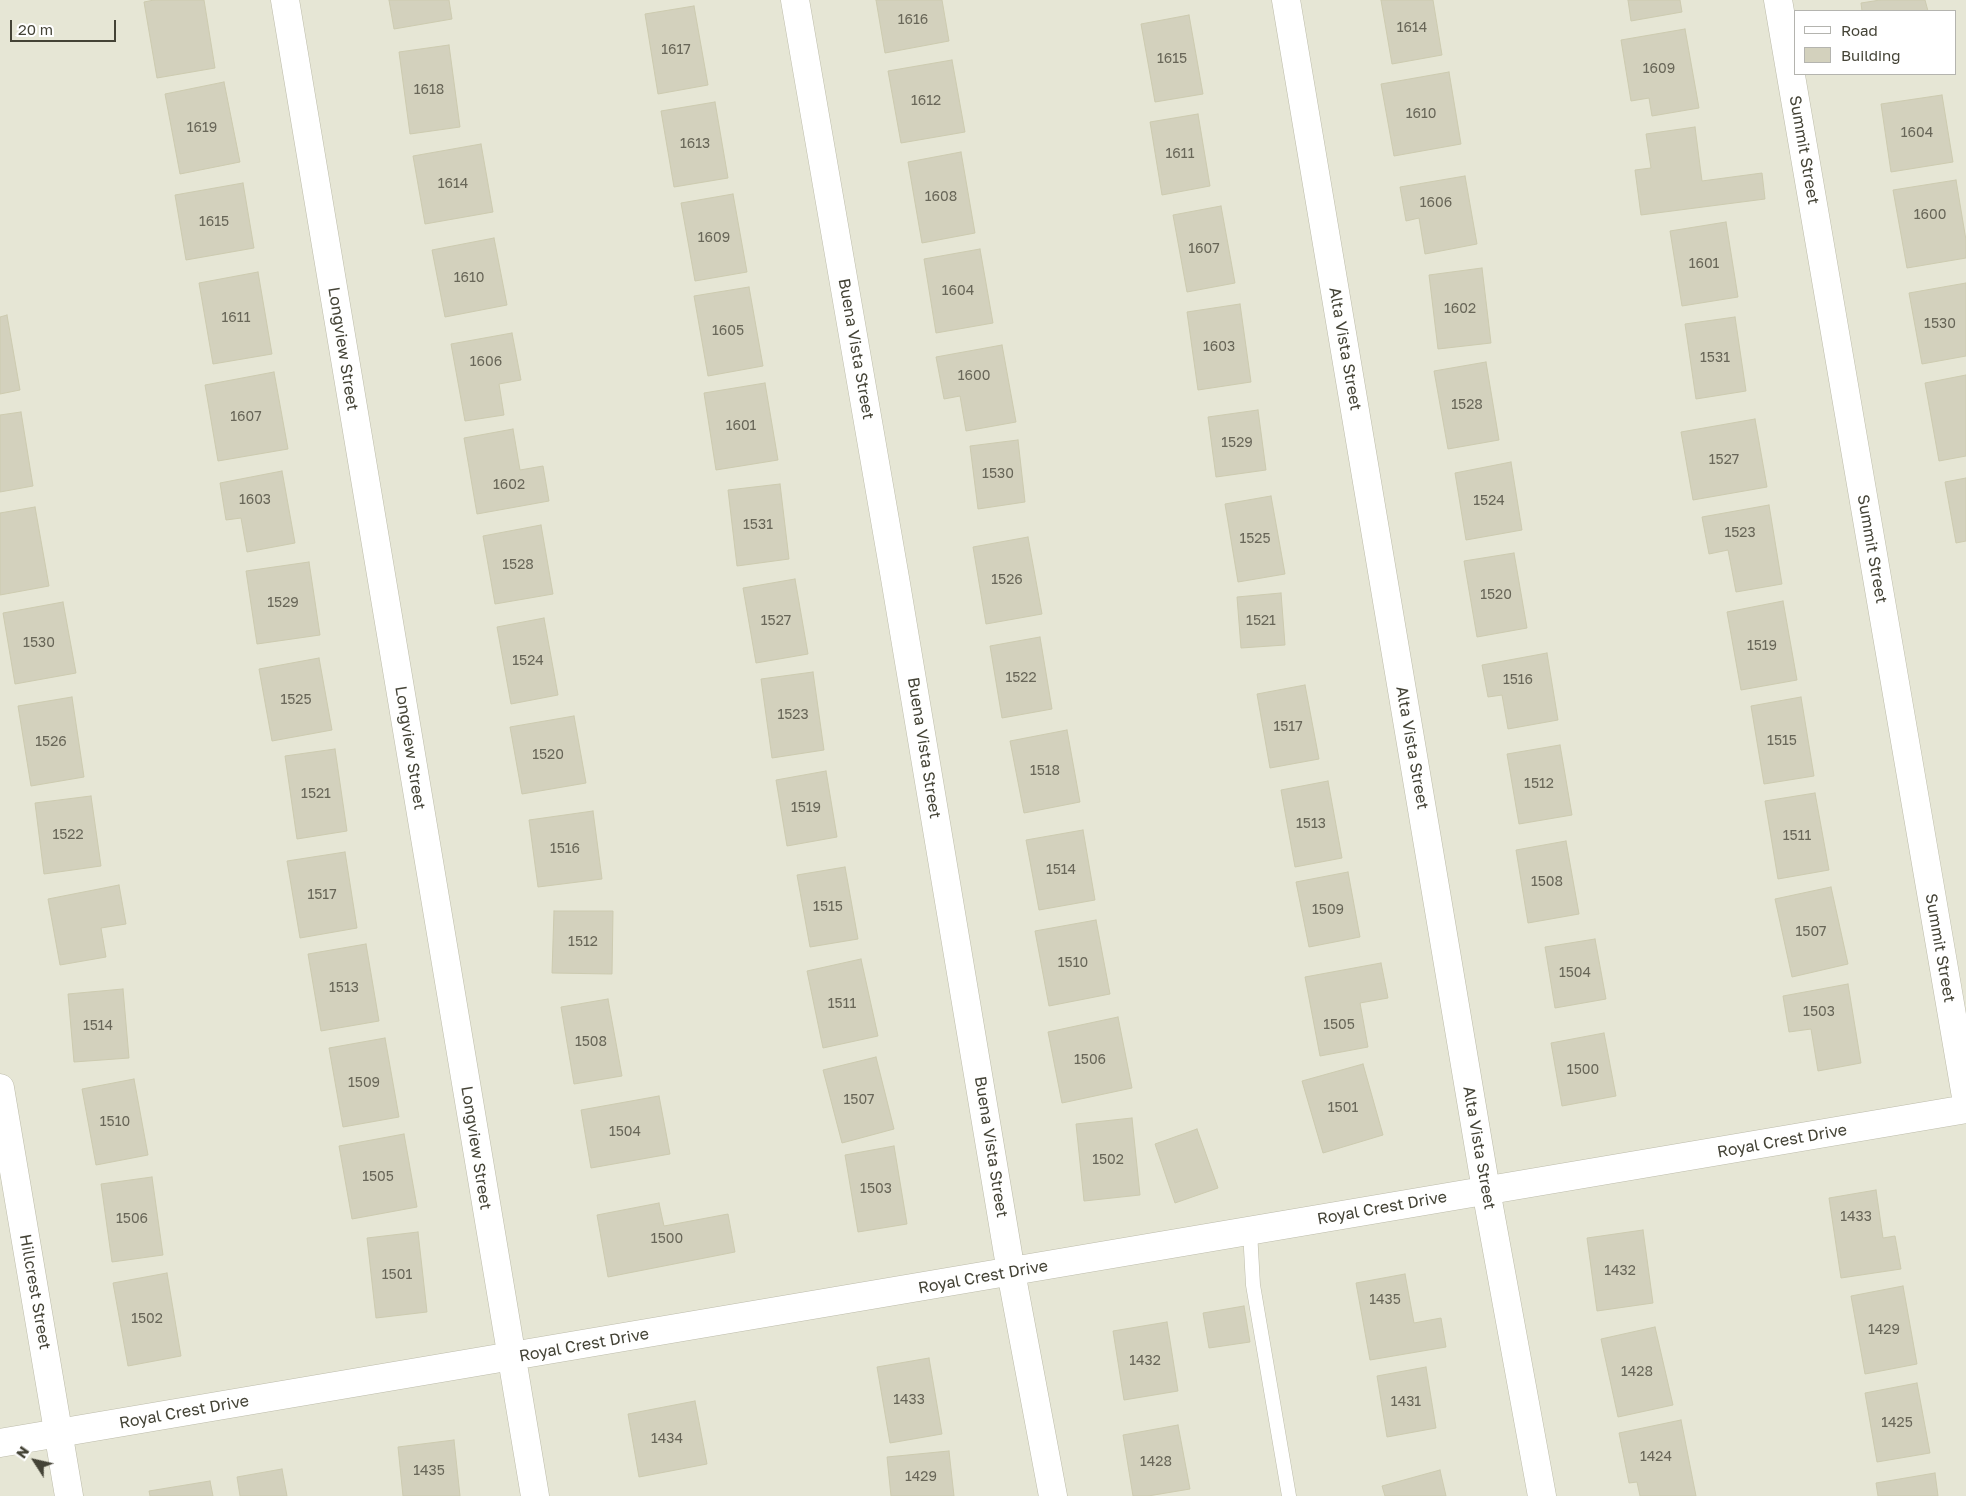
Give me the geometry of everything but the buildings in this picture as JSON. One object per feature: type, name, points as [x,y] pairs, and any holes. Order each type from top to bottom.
[{"type":"street","name":"Longview Street","points":[[285,0],[535,1496]]},
{"type":"street","name":"Buena Vista Street","points":[[795,0],[894,568],[1011,1272],[1053,1496]]},
{"type":"street","name":"Alta Vista Street","points":[[1286,0],[1486,1190],[1542,1496]]},
{"type":"street","name":"Summit Street","points":[[1778,0],[1966,1098]]},
{"type":"street","name":"Hillcrest Street","points":[[0,1088],[69,1496]]},
{"type":"street","name":"Royal Crest Drive","points":[[0,1442],[1966,1110]]},
{"type":"lane","points":[[1250,1231],[1253,1285],[1289,1496]]},
{"type":"shaded area","points":[[0,0],[1966,0],[1966,1496],[0,1496]]}]
